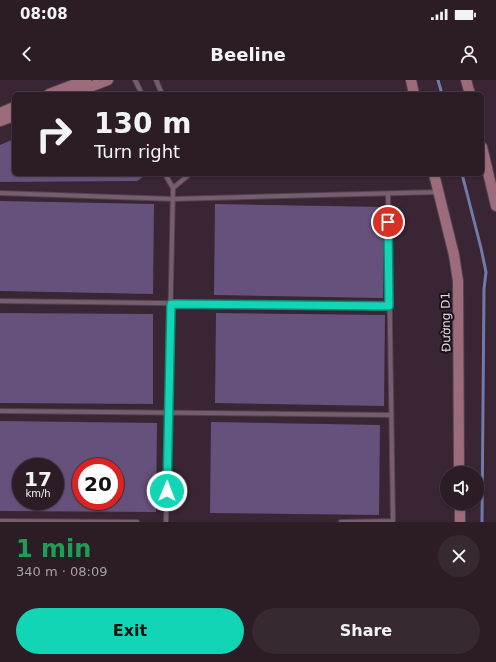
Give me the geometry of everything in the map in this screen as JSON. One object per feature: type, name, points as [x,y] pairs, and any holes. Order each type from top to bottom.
[{"type":"street","points":[[54,92],[86,80]]},
{"type":"street","points":[[76,92],[108,80]]},
{"type":"street","points":[[411,80],[414,92]]},
{"type":"street","points":[[466,80],[469,92]]},
{"type":"street","points":[[0,113],[12,110]]},
{"type":"street","points":[[0,121],[12,112]]},
{"type":"street","points":[[484,155],[496,206]]},
{"type":"street","name":"Đường D1","points":[[435,176],[454,255],[458,281],[459,466]]},
{"type":"street","points":[[460,510],[460,522]]},
{"type":"lane","points":[[135,80],[141,92]]},
{"type":"lane","points":[[156,80],[161,92]]},
{"type":"lane","points":[[166,522],[174,188],[167,176]]},
{"type":"lane","points":[[174,188],[188,176]]},
{"type":"lane","points":[[0,193],[173,199],[439,192]]},
{"type":"lane","points":[[341,522],[393,521],[388,194]]},
{"type":"lane","points":[[0,301],[389,306]]},
{"type":"lane","points":[[0,411],[169,414],[391,415]]},
{"type":"lane","points":[[0,521],[137,522]]},
{"type":"building","points":[[12,140],[12,176],[144,176],[137,181],[0,182],[0,145]]},
{"type":"building","points":[[0,201],[154,204],[153,294],[0,291]]},
{"type":"building","points":[[215,204],[384,207],[383,298],[214,295]]},
{"type":"building","points":[[0,313],[153,314],[153,404],[0,403]]},
{"type":"building","points":[[216,313],[385,315],[384,406],[215,403]]},
{"type":"building","points":[[0,421],[157,423],[156,512],[0,511]]},
{"type":"building","points":[[211,422],[380,425],[379,515],[210,513]]},
{"type":"waterway","points":[[438,80],[441,92]]},
{"type":"waterway","points":[[463,176],[486,272],[484,289],[482,522]]},
{"type":"route","points":[[167,491],[171,304],[389,306],[388,222]]}]
